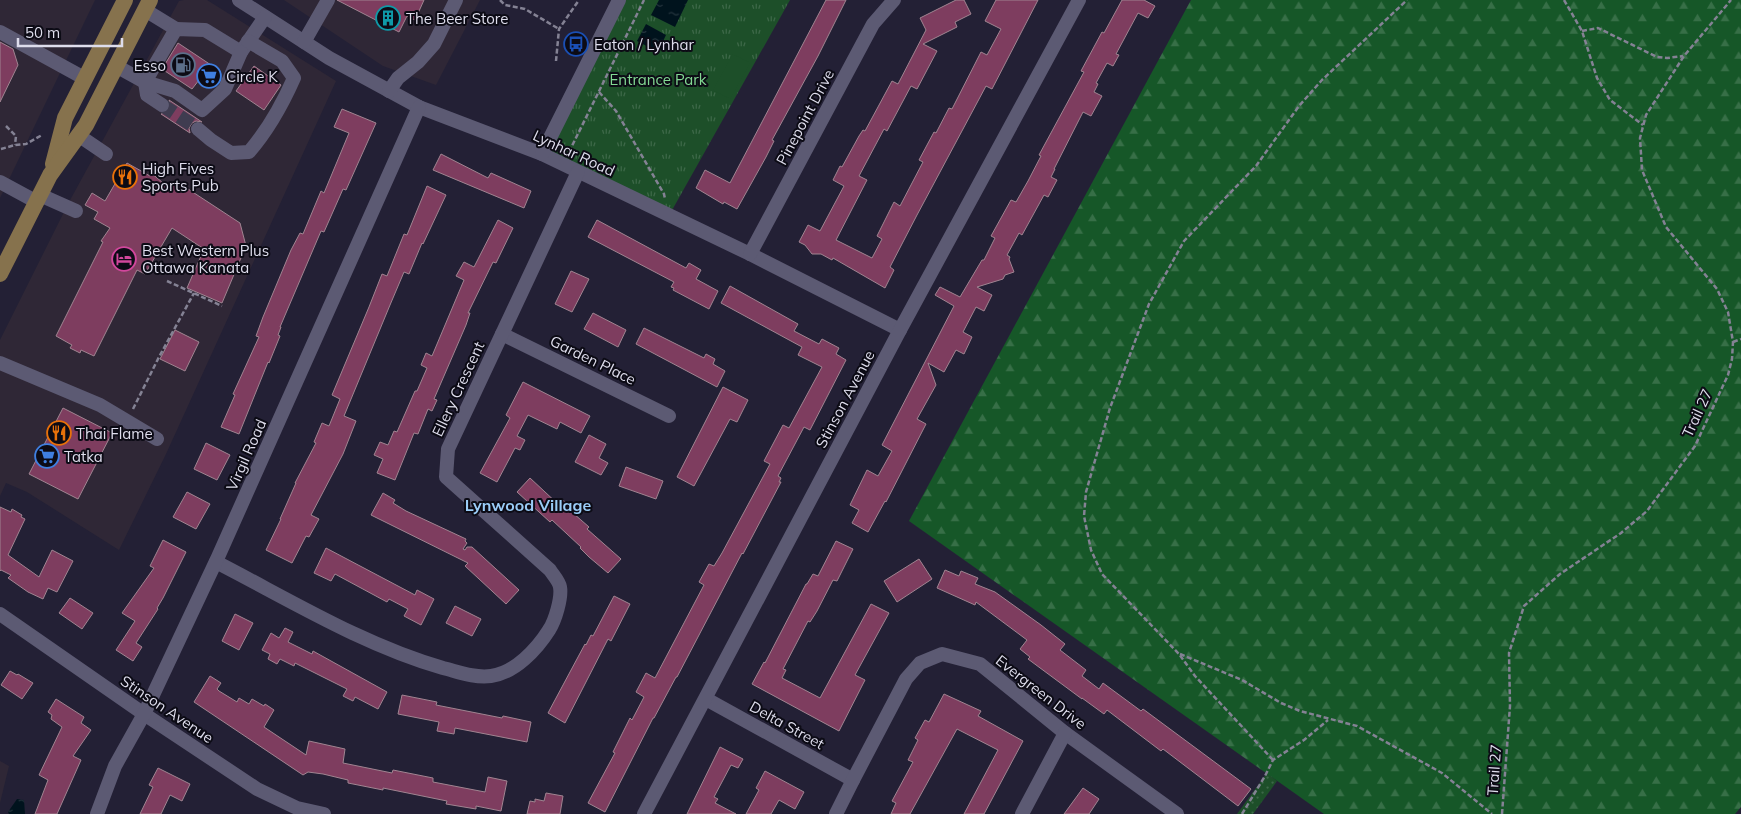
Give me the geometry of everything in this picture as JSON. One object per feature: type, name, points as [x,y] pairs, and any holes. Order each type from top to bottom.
[{"type":"main road","points":[[115,18],[118,0]]},
{"type":"main road","points":[[50,175],[66,118],[84,78],[125,0]]},
{"type":"main road","points":[[1,270],[50,175],[86,125],[147,5]]},
{"type":"street","name":"Lynhar Road","points":[[239,0],[329,58],[419,107],[542,154],[750,254],[900,330]]},
{"type":"street","points":[[304,42],[328,0]]},
{"type":"street","points":[[389,91],[398,78],[418,62],[434,44],[456,0]]},
{"type":"street","points":[[542,154],[619,0]]},
{"type":"street","name":"Pinepoint Drive","points":[[750,254],[873,24],[894,0]]},
{"type":"street","name":"Stinson Avenue","points":[[644,814],[900,330],[1079,0]]},
{"type":"street","points":[[147,5],[176,28],[205,30],[282,61],[294,78],[281,107],[263,136],[249,152],[231,153],[198,129]]},
{"type":"street","points":[[116,66],[145,82],[174,92],[202,110],[225,89],[245,46],[265,17]]},
{"type":"street","points":[[162,105],[148,95],[145,82],[176,28]]},
{"type":"street","points":[[0,32],[84,78]]},
{"type":"street","name":"Virgil Road","points":[[97,814],[116,766],[144,714],[216,562],[419,107]]},
{"type":"street","points":[[78,135],[106,154]]},
{"type":"street","name":"Ellery Crescent","points":[[216,562],[380,647],[425,663],[472,676],[492,676],[508,671],[542,642],[553,625],[559,604],[560,586],[550,570],[446,477],[448,449],[578,172]]},
{"type":"street","points":[[0,182],[76,211]]},
{"type":"street","name":"Garden Place","points":[[502,334],[670,416]]},
{"type":"street","points":[[0,363],[100,405],[157,439]]},
{"type":"street","name":"Stinson Avenue","points":[[0,614],[144,714],[257,789],[295,811],[324,814]]},
{"type":"street","name":"Evergreen Drive","points":[[836,814],[906,679],[920,663],[942,654],[980,664],[1065,733],[1177,814]]},
{"type":"street","name":"Delta Street","points":[[706,699],[852,780]]},
{"type":"street","points":[[1022,814],[1065,733]]},
{"type":"path","points":[[500,0],[505,5],[525,9],[559,29]]},
{"type":"path","points":[[556,61],[559,29],[579,0]]},
{"type":"path","points":[[563,165],[644,0]]},
{"type":"path","points":[[1272,760],[1195,676],[1179,654],[1102,574],[1091,550],[1084,516],[1086,492],[1110,408],[1150,304],[1184,241],[1256,166],[1299,106],[1322,80],[1407,0]]},
{"type":"path","points":[[1564,0],[1582,31],[1597,78],[1610,100],[1643,125]]},
{"type":"path","name":"Trail 27","points":[[1502,814],[1510,706],[1509,653],[1524,606],[1560,574],[1621,534],[1647,511],[1694,446],[1728,375],[1732,359],[1733,342],[1728,312],[1718,290],[1666,227],[1642,170],[1640,138],[1646,115],[1684,56],[1731,0]]},
{"type":"path","points":[[1582,31],[1598,28],[1657,57],[1684,56]]},
{"type":"path","points":[[599,92],[616,111],[664,194],[665,213]]},
{"type":"path","points":[[6,126],[16,136],[15,144]]},
{"type":"path","points":[[1,149],[15,144],[26,144],[42,136]]},
{"type":"path","points":[[167,280],[222,306]]},
{"type":"path","points":[[127,421],[194,293]]},
{"type":"path","points":[[1733,342],[1741,339]]},
{"type":"path","points":[[1179,654],[1242,680],[1281,703],[1329,720],[1357,726],[1442,774],[1492,814]]},
{"type":"path","points":[[1242,814],[1265,776],[1272,760],[1304,740],[1329,720]]},
{"type":"shaded area","points":[[0,0],[95,0],[0,198]]},
{"type":"shaded area","points":[[207,0],[336,81],[166,454],[119,550],[27,492],[6,483],[0,496],[0,340],[69,202],[179,1]]},
{"type":"shaded area","points":[[284,0],[480,0],[436,85],[383,66]]},
{"type":"shaded area","points":[[0,761],[9,766],[0,803]]},
{"type":"green space","name":"Entrance Park","points":[[612,0],[790,0],[671,212],[539,145]]},
{"type":"green space","points":[[1191,0],[1741,0],[1741,807],[1735,814],[1324,814],[909,521]]},
{"type":"green space","points":[[733,54],[750,63],[730,99],[713,90]]},
{"type":"green space","points":[[1267,773],[1277,781],[1253,814],[1237,814]]},
{"type":"water","points":[[659,0],[688,0],[675,27],[651,15]]},
{"type":"water","points":[[646,24],[666,35],[658,52],[637,41]]},
{"type":"water","points":[[17,799],[24,800],[25,814],[9,814],[8,812]]},
{"type":"building","name":"The Beer Store","points":[[337,0],[424,0],[415,20],[407,16],[399,32]]},
{"type":"building","points":[[826,0],[846,0],[772,140],[774,141],[766,157],[737,209],[724,202],[723,204],[696,188],[705,170],[730,183]]},
{"type":"building","points":[[956,0],[964,0],[971,14],[955,22],[957,27],[923,44],[937,51],[917,89],[911,86],[887,131],[884,129],[859,176],[867,180],[836,240],[872,258],[882,239],[877,236],[894,202],[900,206],[923,162],[919,160],[934,132],[936,133],[949,108],[952,109],[981,52],[987,55],[1001,29],[985,21],[996,0],[1038,0],[992,89],[986,86],[917,215],[890,267],[894,270],[885,288],[833,258],[832,260],[821,254],[812,254],[805,245],[799,242],[808,225],[820,231],[844,186],[833,180],[840,166],[842,167],[863,130],[865,131],[892,81],[898,84],[926,30],[920,18]]},
{"type":"building","points":[[1122,0],[1144,0],[1155,6],[1148,18],[1138,13],[1116,54],[1119,55],[1113,66],[1107,63],[1096,83],[1098,84],[1094,92],[1102,96],[1091,116],[1083,112],[1054,169],[1051,177],[1057,180],[1048,197],[1044,195],[1022,235],[1019,233],[1007,255],[1010,257],[1014,272],[1005,275],[1003,279],[977,287],[992,295],[984,311],[976,307],[963,332],[972,337],[964,354],[956,350],[944,372],[928,363],[936,385],[917,419],[926,424],[886,502],[868,532],[852,523],[859,510],[850,505],[867,470],[878,476],[892,451],[882,445],[954,306],[935,295],[940,287],[960,297],[982,260],[984,260],[995,238],[991,236],[1011,200],[1016,202],[1028,181],[1041,156],[1039,155],[1084,72],[1081,71]]},
{"type":"building","points":[[0,42],[13,49],[18,65],[0,102]]},
{"type":"building","name":"Esso","points":[[178,43],[220,71],[209,87],[199,80],[192,89],[162,69]]},
{"type":"building","points":[[254,66],[281,85],[264,110],[236,91]]},
{"type":"building","points":[[169,100],[202,122],[196,121],[192,123],[189,128],[190,133],[161,114],[170,109]]},
{"type":"building","points":[[342,109],[376,123],[346,190],[343,189],[324,232],[321,231],[280,327],[278,335],[280,336],[239,434],[221,427],[235,395],[233,394],[259,337],[256,336],[291,250],[300,233],[303,234],[321,191],[324,193],[349,133],[334,127]]},
{"type":"building","points":[[441,154],[488,178],[491,173],[531,191],[524,208],[433,170]]},
{"type":"building","name":"Best Western Plus Ottawa Kanata","points":[[127,163],[150,176],[150,172],[169,188],[175,181],[184,189],[185,187],[240,223],[246,246],[222,303],[187,288],[204,249],[172,228],[145,274],[137,270],[94,356],[81,350],[80,353],[70,348],[72,345],[56,336],[103,242],[101,241],[110,228],[94,219],[98,212],[85,205],[92,193],[105,201]]},
{"type":"building","points":[[427,186],[446,195],[409,274],[404,272],[390,305],[344,416],[356,421],[343,454],[311,515],[319,519],[309,537],[306,536],[292,563],[266,550],[295,483],[316,443],[314,442],[322,423],[329,426],[340,399],[332,395],[382,274],[387,276],[404,234],[407,235]]},
{"type":"building","points":[[498,220],[513,228],[496,263],[493,262],[468,313],[470,313],[466,325],[434,399],[437,400],[432,411],[428,409],[418,434],[414,433],[395,480],[377,473],[383,459],[374,455],[380,442],[388,445],[394,431],[397,432],[415,391],[417,391],[427,368],[421,365],[426,353],[432,356],[464,280],[456,276],[464,262],[474,267]]},
{"type":"building","points":[[597,220],[686,268],[689,263],[701,270],[696,279],[718,291],[709,309],[673,290],[674,288],[671,287],[674,282],[588,237]]},
{"type":"building","points":[[571,271],[589,279],[572,312],[555,304]]},
{"type":"building","points":[[730,286],[798,324],[794,331],[819,344],[822,339],[839,348],[836,354],[846,360],[810,430],[804,427],[778,476],[781,478],[779,482],[781,482],[677,677],[653,718],[605,812],[588,803],[615,753],[613,752],[630,718],[632,720],[644,697],[636,692],[646,673],[655,678],[704,585],[699,582],[709,564],[714,566],[722,553],[770,464],[764,461],[783,425],[789,428],[822,367],[798,355],[802,347],[721,303]]},
{"type":"building","points":[[593,313],[626,330],[618,347],[584,329]]},
{"type":"building","points":[[644,328],[704,358],[706,354],[715,359],[713,364],[725,371],[717,387],[636,344]]},
{"type":"building","points":[[175,330],[199,342],[185,371],[160,359]]},
{"type":"building","points":[[523,382],[590,416],[581,433],[560,422],[557,429],[528,415],[517,436],[525,440],[520,450],[515,448],[497,482],[480,473],[510,418],[506,415]]},
{"type":"building","points":[[723,387],[748,400],[737,422],[730,419],[694,486],[677,477]]},
{"type":"building","points":[[63,408],[112,433],[78,499],[29,474]]},
{"type":"building","points":[[589,435],[606,444],[599,458],[608,463],[601,475],[575,462]]},
{"type":"building","points":[[206,443],[230,455],[217,480],[194,469]]},
{"type":"building","points":[[626,467],[663,481],[656,499],[619,486]]},
{"type":"building","points":[[530,478],[559,505],[563,500],[575,511],[573,513],[589,527],[587,529],[621,559],[608,573],[552,520],[550,522],[517,492]]},
{"type":"building","points":[[187,492],[210,504],[196,529],[173,517]]},
{"type":"building","points":[[383,493],[395,500],[393,503],[406,511],[466,539],[467,543],[463,549],[472,547],[519,590],[506,604],[465,566],[468,563],[371,515]]},
{"type":"building","points":[[0,507],[11,512],[12,509],[25,519],[8,555],[39,577],[52,550],[73,561],[57,592],[48,588],[43,599],[28,592],[8,578],[11,575],[0,571]]},
{"type":"building","points":[[163,540],[186,552],[158,609],[136,643],[142,647],[133,661],[116,650],[135,621],[122,613],[154,568],[150,566]]},
{"type":"building","points":[[836,541],[853,549],[837,581],[833,580],[817,611],[810,622],[808,621],[783,669],[786,670],[782,678],[820,698],[871,604],[889,613],[855,675],[865,680],[839,731],[752,684],[806,584],[813,574],[818,576]]},
{"type":"building","points":[[326,548],[415,595],[417,590],[434,599],[421,625],[404,616],[408,609],[389,599],[387,602],[335,574],[331,581],[314,573]]},
{"type":"building","points":[[919,559],[932,579],[897,602],[884,581]]},
{"type":"building","points":[[945,570],[959,576],[961,571],[978,578],[975,584],[995,592],[1065,644],[1060,650],[1086,670],[1082,676],[1099,689],[1103,683],[1141,711],[1143,709],[1251,789],[1238,806],[1163,749],[1161,751],[1107,710],[1104,714],[1082,699],[1028,659],[1030,657],[1020,649],[1027,640],[976,602],[975,605],[937,588]]},
{"type":"building","points":[[614,596],[630,604],[611,641],[608,639],[565,723],[548,713],[585,644],[591,635],[593,636]]},
{"type":"building","points":[[70,598],[93,613],[82,629],[59,613]]},
{"type":"building","points":[[455,606],[481,619],[472,636],[446,623]]},
{"type":"building","points":[[235,614],[253,623],[239,650],[222,641]]},
{"type":"building","points":[[285,628],[293,632],[288,642],[312,654],[313,651],[387,692],[378,709],[355,697],[353,701],[343,696],[347,689],[295,663],[294,666],[280,659],[277,664],[268,659],[270,654],[262,650],[271,633],[279,638]]},
{"type":"building","points":[[10,671],[33,683],[22,699],[1,685]]},
{"type":"building","points":[[210,676],[221,683],[217,689],[219,691],[237,702],[239,698],[249,704],[252,699],[274,710],[264,727],[306,755],[309,741],[345,749],[343,763],[392,773],[393,770],[433,778],[433,782],[485,792],[488,777],[507,781],[501,811],[476,806],[476,809],[446,804],[447,801],[348,783],[348,780],[323,774],[308,772],[303,775],[194,702]]},
{"type":"building","points":[[944,694],[981,711],[978,716],[1023,741],[984,814],[964,814],[998,750],[957,729],[910,814],[891,814],[896,803],[892,801],[913,762],[908,760],[918,740],[915,738],[925,720],[929,722]]},
{"type":"building","points":[[402,695],[437,702],[436,705],[531,722],[527,742],[455,728],[454,734],[437,731],[439,722],[398,714]]},
{"type":"building","points":[[56,699],[84,717],[81,723],[91,730],[73,756],[81,760],[57,814],[35,814],[48,780],[39,775],[62,727],[51,719],[52,715],[48,712]]},
{"type":"building","points":[[720,747],[743,759],[738,768],[731,765],[714,797],[718,799],[715,803],[736,814],[687,814]]},
{"type":"building","points":[[158,768],[190,784],[182,801],[170,795],[161,814],[140,814],[153,787],[149,785]]},
{"type":"building","points":[[765,771],[804,792],[795,809],[779,800],[771,814],[746,814],[759,790],[756,788]]},
{"type":"building","points":[[1083,788],[1099,799],[1089,814],[1064,814]]},
{"type":"building","points":[[546,793],[563,796],[560,814],[527,814],[530,801],[535,802],[535,799],[544,801]]},
{"type":"tunnel","points":[[162,105],[198,129]]},
{"type":"place","name":"The Beer Store","points":[[388,18]]},
{"type":"place","name":"Eaton / Lynhar","points":[[576,44]]},
{"type":"place","name":"Esso","points":[[183,65]]},
{"type":"place","name":"Circle K","points":[[209,76]]},
{"type":"place","name":"High Fives Sports Pub","points":[[125,177]]},
{"type":"place","name":"Best Western Plus Ottawa Kanata","points":[[124,259]]},
{"type":"place","name":"Thai Flame","points":[[59,433]]},
{"type":"place","name":"Tatka","points":[[47,456]]},
{"type":"district","name":"Lynwood Village","points":[[528,505]]}]
